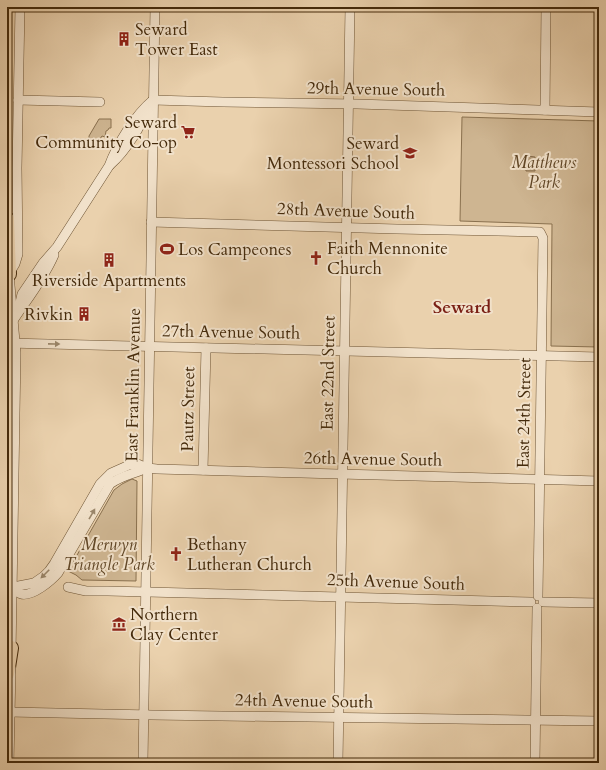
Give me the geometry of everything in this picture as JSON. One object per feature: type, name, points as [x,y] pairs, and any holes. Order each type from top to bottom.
[{"type":"highway","points":[[7,219],[9,274]]},
{"type":"highway","points":[[7,674],[11,648]]},
{"type":"street","points":[[9,763],[11,648],[10,588],[16,353],[11,343],[13,319],[9,274],[15,264],[18,254],[17,168],[20,7]]},
{"type":"street","name":"East Franklin Avenue","points":[[143,763],[155,7]]},
{"type":"street","name":"East 22nd Street","points":[[338,763],[350,7]]},
{"type":"street","points":[[545,110],[546,7]]},
{"type":"street","points":[[18,100],[100,102]]},
{"type":"street","points":[[7,330],[18,311],[22,294],[43,263],[58,247],[109,166],[120,156],[143,120],[153,100]]},
{"type":"street","name":"29th Avenue South","points":[[153,100],[349,104],[599,112]]},
{"type":"street","name":"28th Avenue South","points":[[151,222],[540,232]]},
{"type":"street","name":"East 24th Street","points":[[535,763],[543,238],[540,232]]},
{"type":"street","name":"27th Avenue South","points":[[11,343],[541,356],[599,356]]},
{"type":"street","name":"Pautz Street","points":[[203,470],[206,348]]},
{"type":"street","name":"26th Avenue South","points":[[10,588],[20,594],[25,594],[37,590],[49,583],[58,574],[110,484],[123,476],[137,473],[147,468],[599,481]]},
{"type":"street","name":"25th Avenue South","points":[[68,587],[86,590],[146,592],[599,603]]},
{"type":"street","name":"24th Avenue South","points":[[9,712],[599,721]]},
{"type":"green space","name":"Matthews Park","points":[[462,117],[599,121],[599,347],[551,346],[552,224],[460,221]]},
{"type":"green space","points":[[99,119],[111,119],[111,128],[106,131],[105,137],[102,136],[100,139],[100,145],[89,145],[89,136]]},
{"type":"green space","name":"Merwyn Triangle Park","points":[[132,479],[137,481],[136,581],[82,580],[68,571],[114,490]]},
{"type":"shaded area","points":[[528,156],[535,157],[535,171],[526,171],[525,165]]},
{"type":"place","name":"Seward Tower East","points":[[124,39]]},
{"type":"place","name":"Seward Community Co-op","points":[[188,132]]},
{"type":"place","name":"Seward Montessori School","points":[[410,153]]},
{"type":"place","name":"Los Campeones","points":[[167,249]]},
{"type":"place","name":"Faith Mennonite Church","points":[[316,258]]},
{"type":"place","name":"Riverside Apartments","points":[[109,260]]},
{"type":"place","name":"Rivkin","points":[[84,314]]},
{"type":"place","name":"Bethany Lutheran Church","points":[[176,554]]},
{"type":"place","name":"Northern Clay Center","points":[[119,624]]},
{"type":"district","name":"Seward","points":[[462,307]]}]
